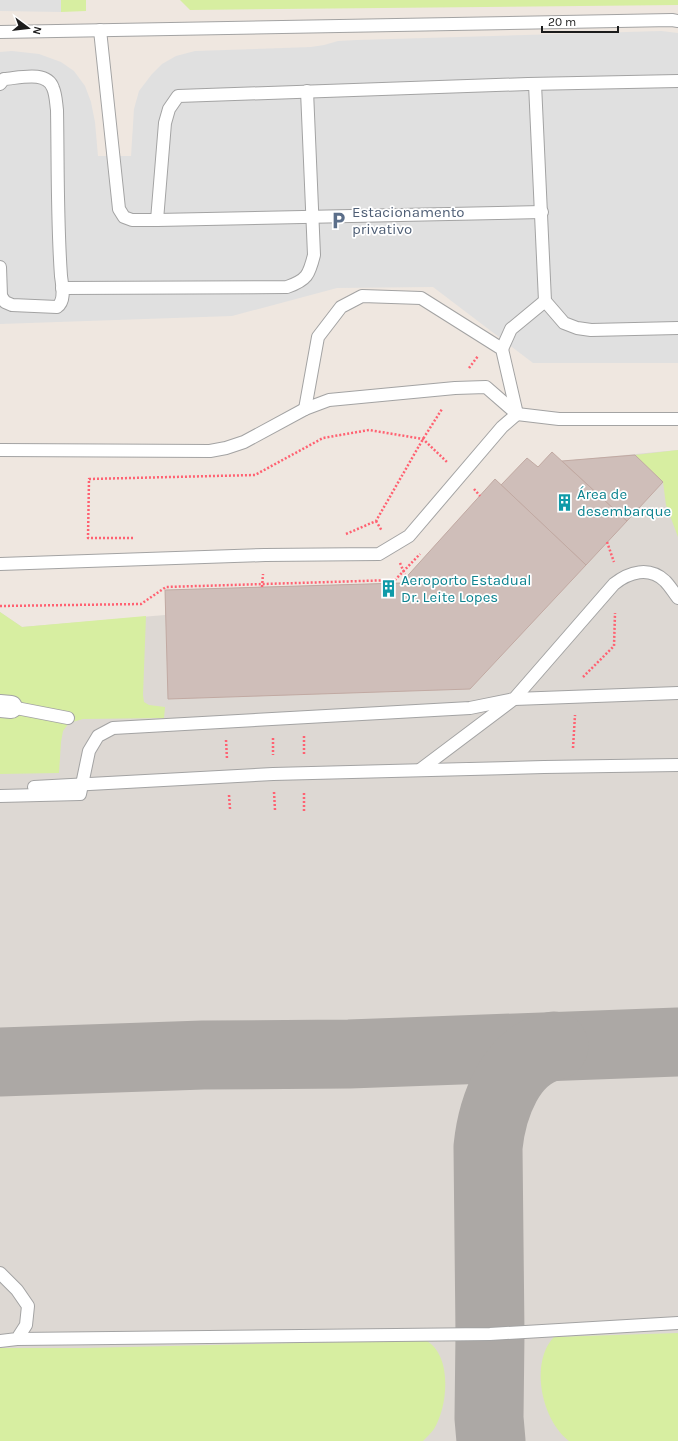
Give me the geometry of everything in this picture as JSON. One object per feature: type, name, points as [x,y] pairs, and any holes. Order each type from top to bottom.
[{"type":"lane","points":[[0,32],[678,21]]},
{"type":"lane","points":[[100,30],[119,209],[124,217],[132,220],[157,220],[542,212]]},
{"type":"lane","points":[[0,84],[4,79],[34,76],[44,78],[53,86],[56,97],[62,288],[62,300],[60,305],[57,308],[12,305],[5,302],[2,296],[0,267]]},
{"type":"lane","points":[[157,220],[165,123],[169,109],[178,96],[535,84],[678,81]]},
{"type":"lane","points":[[535,84],[545,302],[564,323],[577,328],[591,330],[678,328]]},
{"type":"lane","points":[[62,288],[287,287],[299,283],[310,271],[314,255],[307,91]]},
{"type":"lane","points":[[305,408],[318,337],[341,307],[362,296],[421,298],[502,349]]},
{"type":"lane","points":[[517,414],[502,349],[511,329],[545,302]]},
{"type":"lane","points":[[0,450],[210,451],[244,442],[305,408],[329,400],[455,388],[486,387],[517,414],[559,420],[678,419]]},
{"type":"lane","points":[[0,564],[265,555],[379,554],[409,536],[462,476],[502,427],[517,414]]},
{"type":"lane","points":[[421,769],[514,699],[614,584],[625,576],[638,571],[653,573],[664,580],[678,598]]},
{"type":"lane","points":[[0,796],[80,794],[89,751],[98,736],[113,728],[470,708],[514,699],[678,693]]},
{"type":"lane","points":[[5,707],[68,718]]},
{"type":"lane","points":[[0,789],[273,774],[421,769],[678,765]]},
{"type":"lane","points":[[0,1273],[17,1290],[28,1306],[26,1325],[17,1339]]},
{"type":"lane","points":[[0,1341],[17,1339],[490,1334],[678,1323]]},
{"type":"path","points":[[135,538],[88,538],[90,479],[255,475],[323,438],[369,430],[423,439],[462,476],[480,496]]},
{"type":"path","points":[[340,537],[376,521],[423,439]]},
{"type":"path","points":[[470,496],[475,490]]},
{"type":"path","points":[[0,606],[141,604],[166,587],[395,580],[404,572],[424,548]]},
{"type":"path","points":[[272,719],[275,810]]},
{"type":"path","points":[[225,721],[230,809]]},
{"type":"shaded area","points":[[0,0],[61,0],[61,12],[0,11]]},
{"type":"shaded area","name":"Estacionamento privativo","points":[[661,31],[678,33],[678,363],[533,363],[433,287],[337,288],[232,316],[0,324],[0,52],[12,51],[39,54],[61,62],[74,71],[85,86],[91,102],[95,122],[98,156],[131,156],[134,109],[139,91],[162,64],[176,56],[195,51],[311,47],[338,41],[357,40]]},
{"type":"shaded area","points":[[678,450],[678,1441],[0,1441],[0,612],[22,627],[165,615],[165,590],[401,583],[495,479],[501,485],[527,458],[538,467],[552,452],[562,461]]},
{"type":"green space","points":[[61,0],[86,0],[86,11],[61,12]]},
{"type":"green space","points":[[180,0],[678,0],[678,5],[190,10]]},
{"type":"green space","points":[[678,450],[678,537],[666,505],[663,482],[635,455]]},
{"type":"green space","points":[[0,612],[22,627],[146,616],[144,702],[149,705],[165,707],[164,718],[83,719],[69,723],[63,731],[59,773],[0,774]]},
{"type":"green space","points":[[678,1333],[678,1441],[569,1441],[560,1432],[552,1420],[546,1406],[542,1391],[541,1376],[542,1361],[546,1348],[554,1337]]},
{"type":"green space","points":[[425,1340],[434,1347],[440,1357],[444,1369],[445,1395],[439,1419],[434,1429],[423,1441],[0,1441],[0,1348],[85,1348]]},
{"type":"building","name":"Área de desembarque","points":[[552,452],[627,521],[586,565],[501,485],[527,458],[538,467]]},
{"type":"building","points":[[635,455],[663,482],[627,521],[562,461]]},
{"type":"building","name":"Aeroporto Estadual Dr. Leite Lopes","points":[[495,479],[586,565],[470,689],[168,699],[165,590],[401,583]]},
{"type":"taxiway","points":[[0,1062],[203,1055],[349,1054],[678,1042]]},
{"type":"taxiway","points":[[491,1441],[489,1418],[490,1334],[488,1147],[490,1132],[499,1100],[506,1085],[515,1072],[526,1060],[539,1051],[554,1046]]},
{"type":"place","name":"Estacionamento privativo","points":[[339,221]]},
{"type":"place","name":"Área de desembarque","points":[[564,503]]},
{"type":"place","name":"Aeroporto Estadual Dr. Leite Lopes","points":[[388,589]]}]
